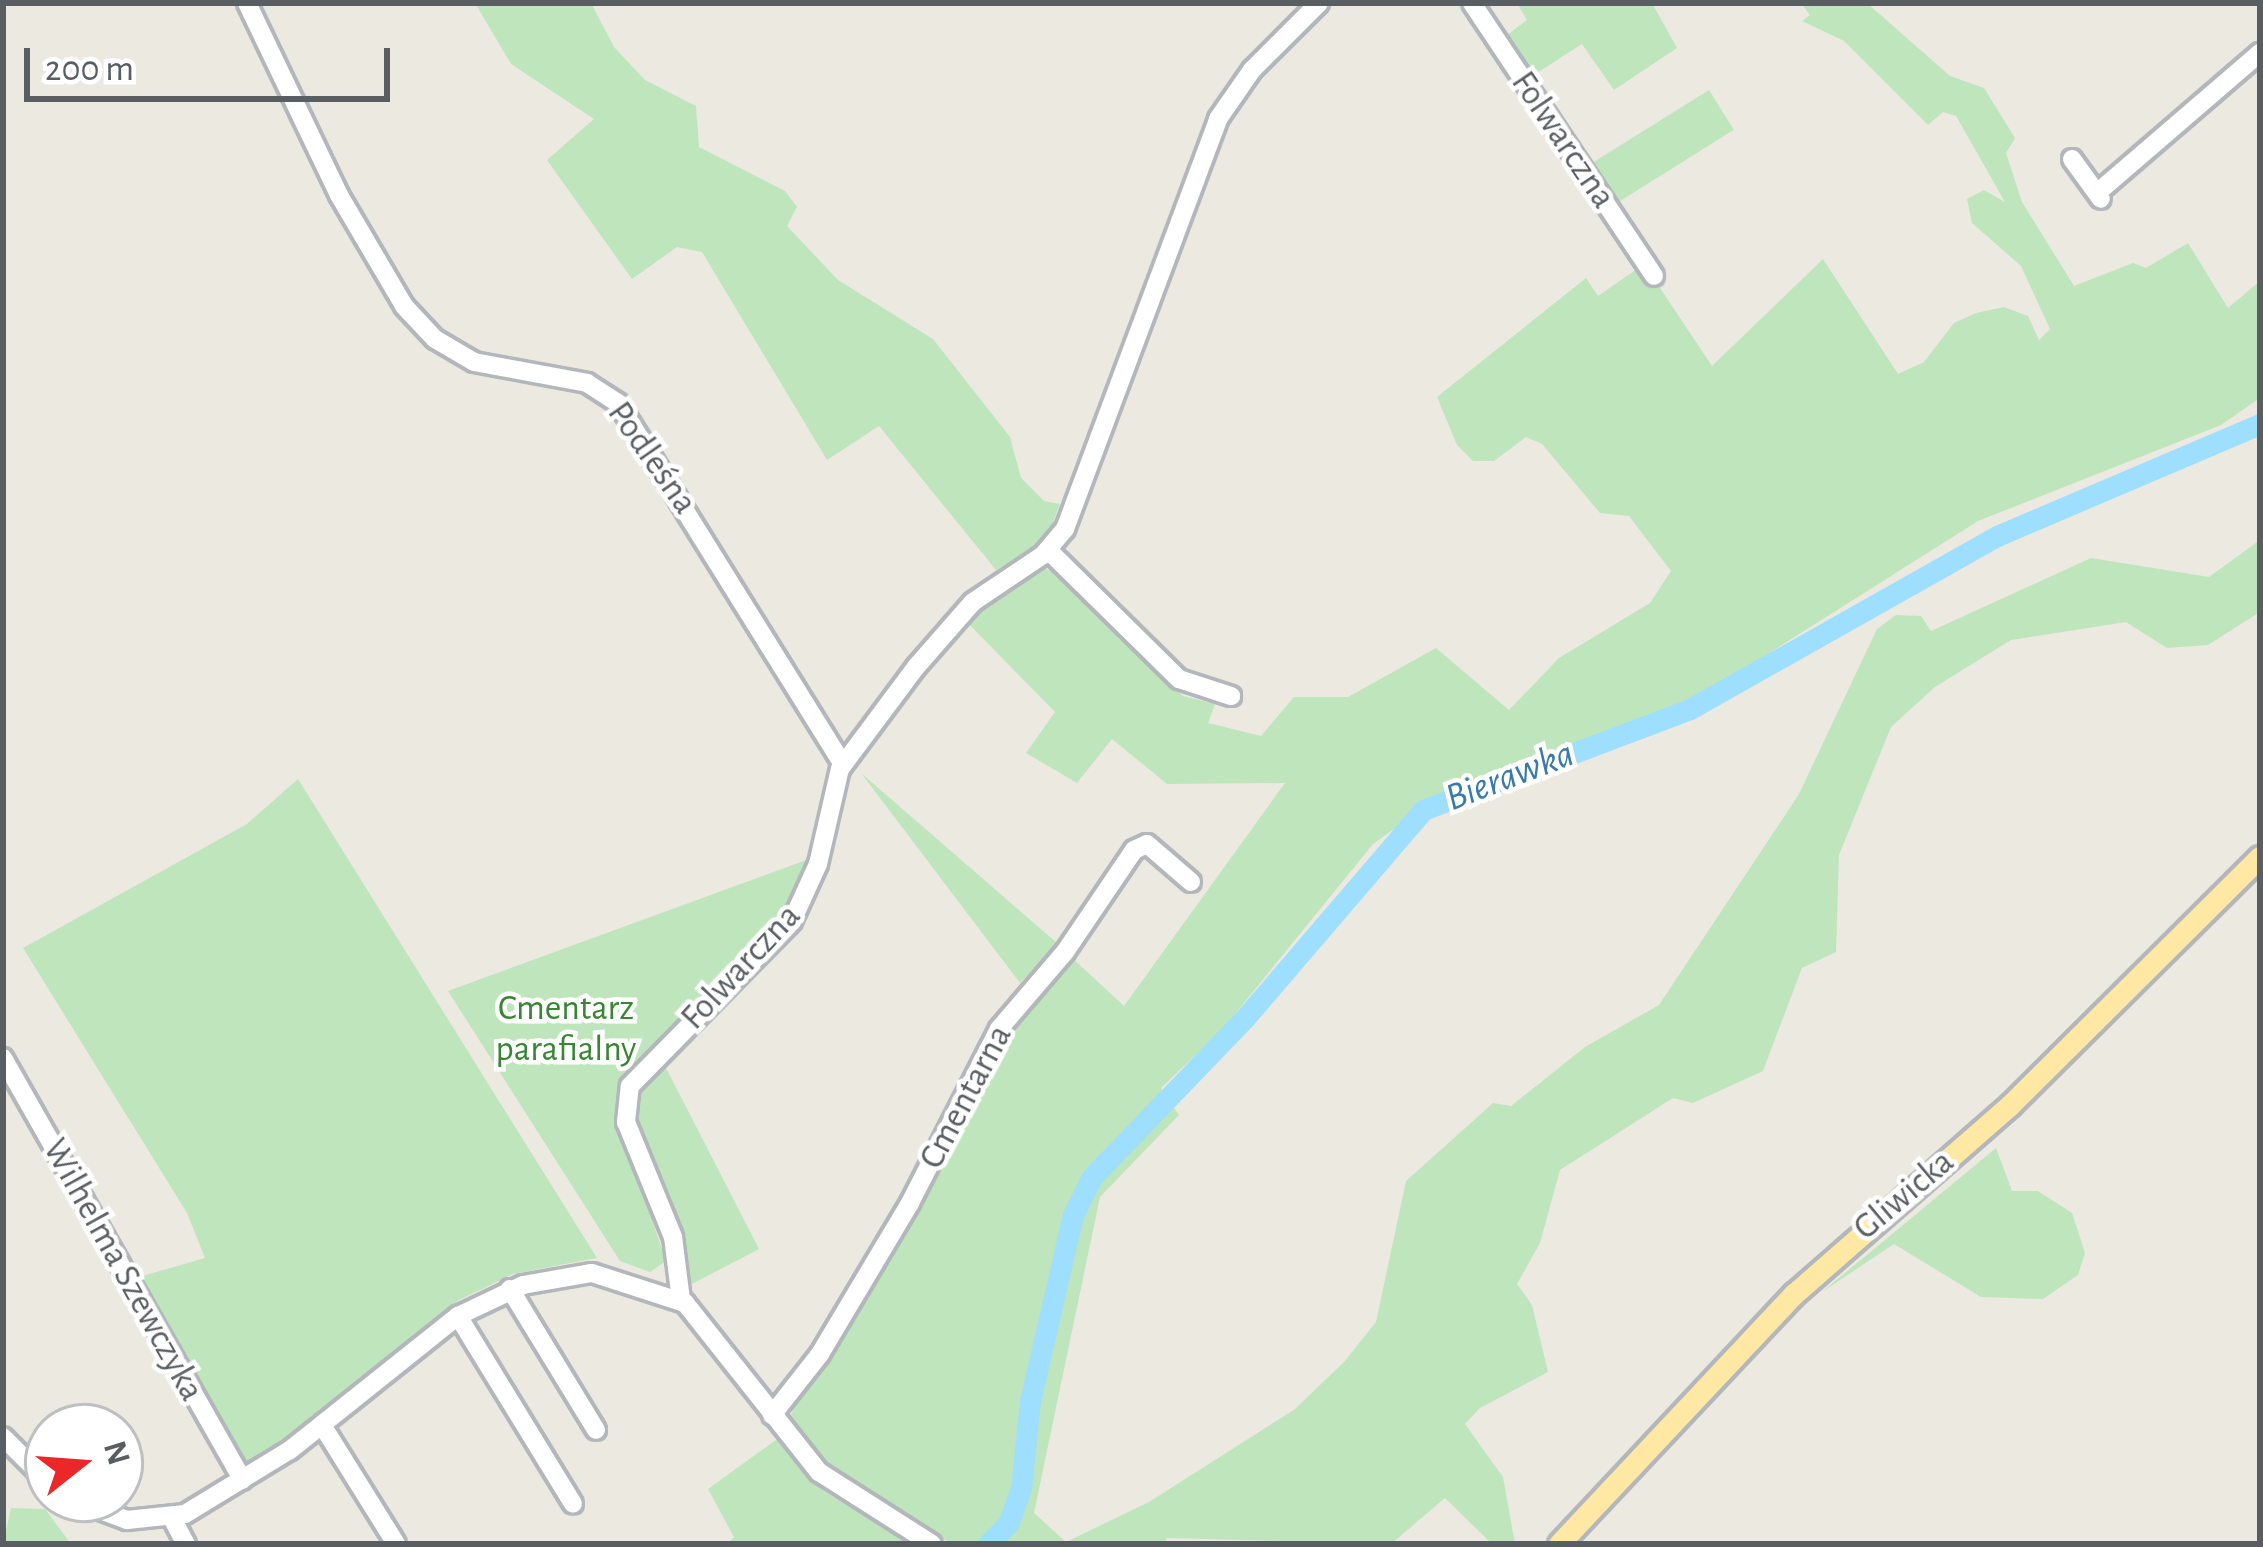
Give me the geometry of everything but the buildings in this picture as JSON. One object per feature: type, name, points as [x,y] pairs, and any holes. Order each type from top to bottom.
[{"type":"main road","name":"Gliwicka","points":[[1559,1544],[1794,1294],[2024,1093],[2260,857]]},
{"type":"street","name":"Podleśna","points":[[247,3],[334,184],[404,306],[435,339],[474,362],[587,383],[614,399],[843,764]]},
{"type":"street","name":"Folwarczna","points":[[681,1300],[677,1252],[630,1136],[627,1093],[643,1067],[792,921],[818,864],[843,764],[954,621],[1048,550],[1081,498],[1218,119],[1252,70],[1319,3]]},
{"type":"street","name":"Folwarczna","points":[[1472,3],[1654,276]]},
{"type":"street","points":[[2072,159],[2100,197],[2260,53]]},
{"type":"street","points":[[1048,550],[1179,679],[1231,696]]},
{"type":"street","name":"Cmentarna","points":[[772,1414],[835,1329],[999,1029],[1064,952],[1134,850],[1147,844],[1191,882]]},
{"type":"street","name":"Wilhelma Szewczyka","points":[[3,1058],[243,1480]]},
{"type":"street","points":[[144,1519],[172,1518],[243,1480],[322,1425],[458,1316],[510,1289],[592,1273],[681,1300],[825,1478],[928,1542]]},
{"type":"street","points":[[510,1289],[596,1430]]},
{"type":"street","points":[[458,1316],[573,1504]]},
{"type":"street","points":[[322,1425],[396,1544]]},
{"type":"street","points":[[172,1518],[186,1544]]},
{"type":"green space","points":[[475,3],[591,3],[614,47],[645,80],[696,106],[699,147],[785,191],[797,207],[787,226],[838,280],[933,339],[1010,437],[1021,478],[1044,501],[1060,504],[1047,538],[996,570],[879,426],[827,460],[702,252],[677,247],[632,279],[547,160],[594,119],[511,64]]},
{"type":"green space","points":[[1517,3],[1652,3],[1677,48],[1614,90],[1582,44],[1529,78],[1503,38],[1527,20]]},
{"type":"green space","points":[[1801,3],[1867,3],[1950,76],[1984,88],[2015,138],[2006,153],[2022,202],[2074,286],[2133,263],[2146,268],[2188,243],[2228,308],[2260,281],[2260,398],[2221,425],[1978,521],[1698,698],[1439,797],[1373,844],[1222,1030],[1161,1088],[1179,1115],[1100,1197],[1034,1513],[1066,1542],[1149,1502],[1295,1409],[1344,1362],[1376,1322],[1406,1181],[1493,1103],[1511,1106],[1585,1047],[1659,1005],[1799,794],[1877,629],[1896,615],[1921,616],[1931,631],[2091,558],[2209,577],[2260,540],[2260,612],[2208,645],[2167,648],[2126,622],[2011,640],[1935,687],[1891,727],[1839,855],[1836,952],[1802,968],[1763,1071],[1693,1103],[1673,1098],[1560,1170],[1540,1243],[1517,1284],[1532,1305],[1548,1372],[1480,1408],[1465,1424],[1503,1477],[1515,1544],[1492,1544],[1445,1498],[1391,1544],[1167,1538],[1164,1544],[952,1544],[827,1469],[787,1421],[1005,1031],[1068,954],[1124,1006],[1285,783],[1167,784],[1112,739],[1077,783],[1026,753],[1055,712],[964,619],[1044,568],[1067,579],[1183,696],[1215,704],[1208,723],[1261,736],[1294,697],[1348,697],[1436,648],[1509,710],[1559,658],[1650,603],[1671,571],[1629,516],[1600,513],[1542,444],[1526,437],[1494,461],[1473,461],[1457,445],[1437,397],[1586,278],[1598,296],[1644,264],[1712,366],[1823,259],[1898,374],[1924,362],[1954,323],[1976,313],[2004,307],[2028,316],[2039,340],[2050,329],[2021,266],[1972,223],[1967,199],[1984,190],[2005,202],[1956,116],[1943,112],[1928,125],[1844,41],[1802,21],[1810,15]]},
{"type":"green space","points":[[1709,90],[1734,130],[1613,206],[1588,166]]},
{"type":"green space","points":[[861,773],[1057,943],[1020,983]]},
{"type":"green space","points":[[298,779],[597,1258],[513,1274],[459,1300],[251,1470],[203,1400],[139,1277],[205,1258],[187,1213],[23,948],[247,824]]},
{"type":"green space","name":"Cmentarz parafialny","points":[[809,859],[802,901],[626,1077],[618,1120],[666,1261],[650,1272],[620,1261],[448,991]]},
{"type":"green space","points":[[664,1064],[759,1249],[688,1286],[637,1139],[632,1093]]},
{"type":"green space","points":[[1996,1148],[2012,1191],[2038,1191],[2072,1213],[2085,1253],[2078,1275],[2043,1299],[1981,1297],[1894,1244],[1822,1292]]},
{"type":"green space","points":[[780,1437],[825,1492],[912,1544],[727,1544],[734,1537],[708,1489]]},
{"type":"green space","points":[[11,1508],[24,1508],[24,1523],[55,1523],[71,1544],[3,1544]]},
{"type":"waterway","name":"Bierawka","points":[[988,1544],[1008,1524],[1021,1489],[1030,1401],[1073,1215],[1092,1177],[1245,1018],[1423,810],[1690,709],[1997,536],[2260,424]]}]
